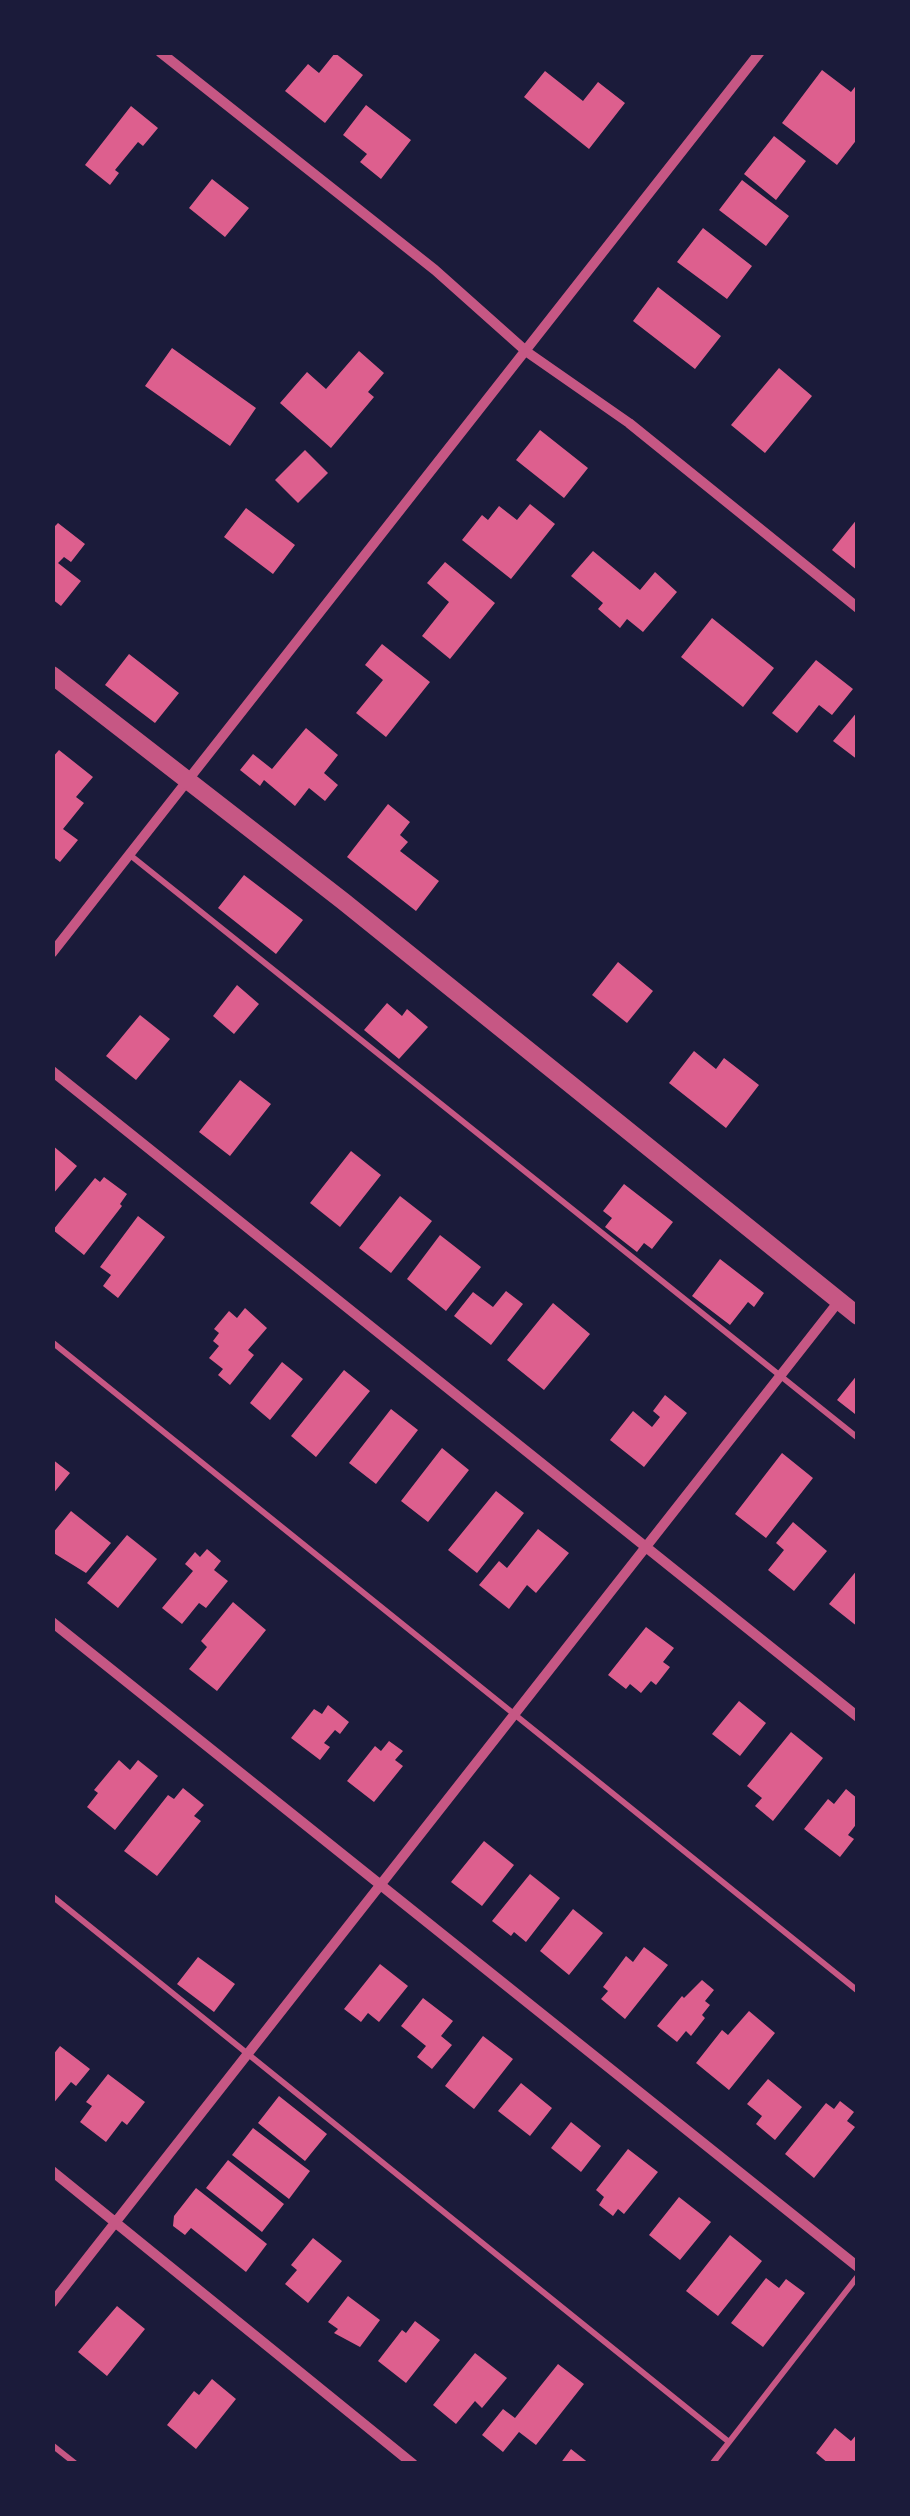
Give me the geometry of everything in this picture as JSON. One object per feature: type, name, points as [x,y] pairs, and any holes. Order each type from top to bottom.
[{"type":"street","points":[[160,52],[435,270],[527,352],[629,423],[858,608]]},
{"type":"street","points":[[52,953],[760,52]]},
{"type":"street","points":[[52,676],[343,902],[858,1316]]},
{"type":"street","points":[[52,1071],[858,1717]]},
{"type":"street","points":[[52,2302],[839,1301]]},
{"type":"street","points":[[52,1622],[858,2267]]},
{"type":"street","points":[[52,2172],[413,2464]]},
{"type":"lane","points":[[130,855],[858,1438]]},
{"type":"lane","points":[[52,1342],[858,1991]]},
{"type":"lane","points":[[52,1896],[729,2442]]},
{"type":"lane","points":[[712,2464],[858,2276]]},
{"type":"lane","points":[[52,2444],[76,2464]]},
{"type":"building","points":[[335,53],[363,75],[325,123],[285,91],[308,64],[319,73]]},
{"type":"building","points":[[822,70],[851,92],[858,83],[858,138],[837,165],[782,123]]},
{"type":"building","points":[[545,71],[583,101],[598,82],[625,103],[589,149],[524,97]]},
{"type":"building","points":[[366,105],[411,140],[381,179],[360,162],[367,154],[343,135]]},
{"type":"building","points":[[131,106],[158,128],[143,146],[138,142],[115,170],[119,173],[110,185],[85,165]]},
{"type":"building","points":[[774,136],[806,161],[776,200],[744,174]]},
{"type":"building","points":[[212,179],[249,208],[225,237],[189,208]]},
{"type":"building","points":[[742,180],[789,216],[766,246],[719,210]]},
{"type":"building","points":[[703,228],[752,266],[727,299],[677,262]]},
{"type":"building","points":[[658,287],[721,336],[695,369],[633,321]]},
{"type":"building","points":[[172,348],[256,408],[230,446],[145,386]]},
{"type":"building","points":[[359,351],[384,373],[368,392],[374,397],[331,448],[280,403],[307,372],[326,389]]},
{"type":"building","points":[[779,368],[812,396],[765,453],[731,425]]},
{"type":"building","points":[[540,430],[588,468],[564,498],[516,460]]},
{"type":"building","points":[[305,450],[328,473],[298,503],[275,480]]},
{"type":"building","points":[[530,504],[555,524],[511,579],[462,540],[482,515],[488,520],[499,506],[517,520]]},
{"type":"building","points":[[246,508],[295,545],[273,574],[224,537]]},
{"type":"building","points":[[858,518],[858,571],[832,550]]},
{"type":"building","points":[[58,523],[85,544],[71,562],[64,557],[58,563],[81,581],[61,606],[52,599],[52,529]]},
{"type":"building","points":[[593,551],[640,590],[655,572],[677,592],[643,632],[627,619],[620,628],[598,609],[603,603],[571,576]]},
{"type":"building","points":[[445,562],[495,603],[450,659],[422,636],[449,602],[427,583]]},
{"type":"building","points":[[712,618],[774,668],[743,707],[681,657]]},
{"type":"building","points":[[382,644],[430,682],[386,737],[356,713],[383,680],[365,665]]},
{"type":"building","points":[[129,654],[179,693],[155,723],[105,685]]},
{"type":"building","points":[[816,660],[853,689],[832,715],[819,705],[797,733],[772,713]]},
{"type":"building","points":[[858,711],[858,760],[833,741]]},
{"type":"building","points":[[306,728],[338,755],[324,773],[338,785],[325,801],[309,788],[295,806],[264,780],[260,786],[240,770],[253,754],[272,769]]},
{"type":"building","points":[[59,750],[93,777],[76,797],[84,803],[63,829],[78,840],[60,862],[52,856],[52,758]]},
{"type":"building","points":[[388,804],[410,822],[400,835],[408,842],[400,851],[439,881],[416,911],[347,857]]},
{"type":"building","points":[[244,875],[303,920],[276,954],[218,908]]},
{"type":"building","points":[[618,962],[653,991],[627,1023],[592,995]]},
{"type":"building","points":[[237,985],[259,1004],[234,1034],[213,1016]]},
{"type":"building","points":[[387,1003],[402,1016],[407,1009],[428,1027],[399,1059],[364,1030]]},
{"type":"building","points":[[140,1015],[170,1039],[136,1080],[106,1056]]},
{"type":"building","points":[[694,1051],[716,1069],[724,1058],[759,1085],[726,1128],[669,1083]]},
{"type":"building","points":[[240,1080],[271,1104],[230,1156],[199,1132]]},
{"type":"building","points":[[52,1145],[77,1166],[52,1195]]},
{"type":"building","points":[[351,1151],[381,1175],[340,1227],[310,1203]]},
{"type":"building","points":[[104,1177],[127,1194],[84,1255],[53,1230],[95,1178],[100,1182]]},
{"type":"building","points":[[624,1184],[673,1222],[652,1249],[644,1243],[637,1252],[605,1227],[612,1218],[603,1211]]},
{"type":"building","points":[[400,1196],[432,1221],[391,1273],[359,1248]]},
{"type":"building","points":[[138,1216],[165,1237],[118,1298],[103,1286],[111,1275],[100,1267]]},
{"type":"building","points":[[440,1235],[481,1267],[446,1311],[407,1279]]},
{"type":"building","points":[[720,1259],[764,1293],[754,1307],[748,1302],[730,1325],[692,1296]]},
{"type":"building","points":[[506,1291],[523,1304],[491,1345],[454,1316],[473,1292],[493,1307]]},
{"type":"building","points":[[553,1303],[590,1334],[544,1390],[507,1360]]},
{"type":"building","points":[[245,1308],[267,1328],[248,1350],[254,1355],[230,1385],[218,1375],[223,1369],[209,1358],[219,1346],[213,1341],[219,1333],[214,1329],[229,1311],[237,1318]]},
{"type":"building","points":[[282,1362],[303,1379],[270,1420],[250,1403]]},
{"type":"building","points":[[344,1370],[370,1391],[316,1457],[291,1436]]},
{"type":"building","points":[[858,1374],[858,1411],[855,1414],[837,1400]]},
{"type":"building","points":[[665,1395],[687,1413],[644,1467],[610,1440],[633,1411],[652,1427],[660,1417],[653,1411]]},
{"type":"building","points":[[391,1409],[418,1430],[376,1484],[349,1463]]},
{"type":"building","points":[[442,1448],[469,1470],[428,1522],[401,1501]]},
{"type":"building","points":[[782,1453],[813,1478],[766,1538],[735,1514]]},
{"type":"building","points":[[52,1459],[70,1473],[52,1495]]},
{"type":"building","points":[[496,1491],[524,1513],[477,1573],[448,1550]]},
{"type":"building","points":[[71,1511],[111,1543],[86,1573],[52,1552],[52,1534]]},
{"type":"building","points":[[793,1522],[827,1551],[794,1591],[768,1570],[784,1550],[776,1543]]},
{"type":"building","points":[[538,1529],[569,1553],[536,1593],[527,1585],[509,1609],[479,1585],[499,1561],[507,1568]]},
{"type":"building","points":[[127,1535],[157,1559],[118,1608],[87,1583]]},
{"type":"building","points":[[207,1549],[221,1561],[214,1570],[228,1581],[206,1608],[199,1603],[182,1624],[162,1608],[193,1571],[185,1564],[195,1552],[200,1557]]},
{"type":"building","points":[[858,1569],[858,1627],[829,1604]]},
{"type":"building","points":[[233,1602],[266,1630],[217,1691],[189,1669],[207,1647],[201,1641]]},
{"type":"building","points":[[646,1627],[674,1648],[663,1662],[670,1667],[656,1685],[651,1681],[641,1693],[630,1684],[626,1689],[608,1675]]},
{"type":"building","points":[[739,1701],[766,1723],[740,1756],[712,1734]]},
{"type":"building","points":[[328,1705],[349,1722],[340,1734],[335,1730],[324,1743],[330,1747],[320,1760],[291,1738],[314,1709],[322,1714]]},
{"type":"building","points":[[791,1732],[823,1758],[773,1821],[755,1806],[762,1798],[747,1786]]},
{"type":"building","points":[[389,1741],[403,1751],[395,1760],[403,1766],[374,1802],[347,1781],[375,1746],[381,1751]]},
{"type":"building","points":[[119,1760],[130,1770],[138,1760],[158,1776],[115,1830],[87,1807],[98,1793],[94,1790]]},
{"type":"building","points":[[183,1788],[204,1805],[194,1816],[201,1821],[157,1876],[124,1851],[168,1795],[174,1799]]},
{"type":"building","points":[[846,1789],[858,1799],[858,1822],[848,1835],[854,1839],[840,1857],[804,1829],[828,1799],[834,1804]]},
{"type":"building","points":[[484,1841],[514,1865],[482,1906],[451,1882]]},
{"type":"building","points":[[530,1874],[560,1898],[526,1942],[492,1921]]},
{"type":"building","points":[[573,1909],[603,1933],[569,1975],[540,1951]]},
{"type":"building","points":[[644,1947],[668,1965],[625,2019],[601,1999],[608,1991],[603,1987],[626,1956],[633,1962]]},
{"type":"building","points":[[198,1957],[235,1984],[214,2012],[177,1984]]},
{"type":"building","points":[[380,1964],[408,1986],[379,2022],[368,2013],[361,2022],[344,2009]]},
{"type":"building","points":[[702,1980],[714,1990],[705,2001],[710,2005],[702,2015],[705,2018],[691,2036],[686,2031],[677,2042],[657,2026],[682,1996]]},
{"type":"building","points":[[423,1998],[453,2021],[441,2036],[452,2045],[432,2069],[417,2057],[426,2046],[401,2026]]},
{"type":"building","points":[[749,2011],[775,2033],[729,2090],[696,2063],[722,2030],[728,2035]]},
{"type":"building","points":[[483,2036],[513,2059],[474,2109],[445,2086]]},
{"type":"building","points":[[60,2046],[90,2069],[76,2086],[71,2082],[52,2105],[52,2056]]},
{"type":"building","points":[[108,2074],[145,2102],[127,2125],[122,2121],[106,2142],[80,2122],[92,2106],[86,2102]]},
{"type":"building","points":[[768,2079],[802,2107],[775,2140],[756,2124],[762,2116],[747,2104]]},
{"type":"building","points":[[521,2083],[552,2108],[530,2136],[498,2111]]},
{"type":"building","points":[[279,2096],[327,2134],[305,2161],[258,2123]]},
{"type":"building","points":[[840,2101],[854,2112],[847,2121],[855,2127],[814,2178],[785,2154],[826,2103],[834,2109]]},
{"type":"building","points":[[571,2122],[601,2146],[581,2172],[551,2148]]},
{"type":"building","points":[[253,2128],[310,2171],[289,2199],[232,2155]]},
{"type":"building","points":[[628,2149],[658,2172],[624,2214],[618,2209],[613,2216],[599,2205],[604,2197],[596,2190]]},
{"type":"building","points":[[228,2160],[284,2204],[262,2232],[206,2188]]},
{"type":"building","points":[[196,2188],[267,2244],[246,2272],[191,2228],[185,2235],[173,2226],[174,2216]]},
{"type":"building","points":[[679,2197],[711,2222],[680,2260],[649,2235]]},
{"type":"building","points":[[730,2235],[762,2261],[718,2316],[686,2291]]},
{"type":"building","points":[[313,2238],[342,2261],[308,2303],[285,2284],[297,2270],[291,2265]]},
{"type":"building","points":[[766,2278],[779,2288],[786,2279],[805,2293],[763,2347],[731,2323]]},
{"type":"building","points":[[348,2296],[380,2320],[360,2347],[334,2333],[338,2329],[328,2322]]},
{"type":"building","points":[[117,2306],[145,2329],[107,2376],[78,2352]]},
{"type":"building","points":[[415,2321],[440,2340],[406,2383],[378,2361],[402,2330],[406,2333]]},
{"type":"building","points":[[475,2353],[507,2378],[482,2408],[475,2401],[456,2424],[433,2405]]},
{"type":"building","points":[[558,2364],[584,2384],[536,2445],[519,2432],[503,2452],[482,2435],[503,2409],[515,2418]]},
{"type":"building","points":[[212,2379],[236,2399],[196,2449],[167,2425],[194,2391],[199,2395]]},
{"type":"building","points":[[835,2428],[851,2441],[858,2433],[858,2464],[829,2464],[816,2453]]},
{"type":"building","points":[[571,2449],[590,2464],[560,2464]]}]
